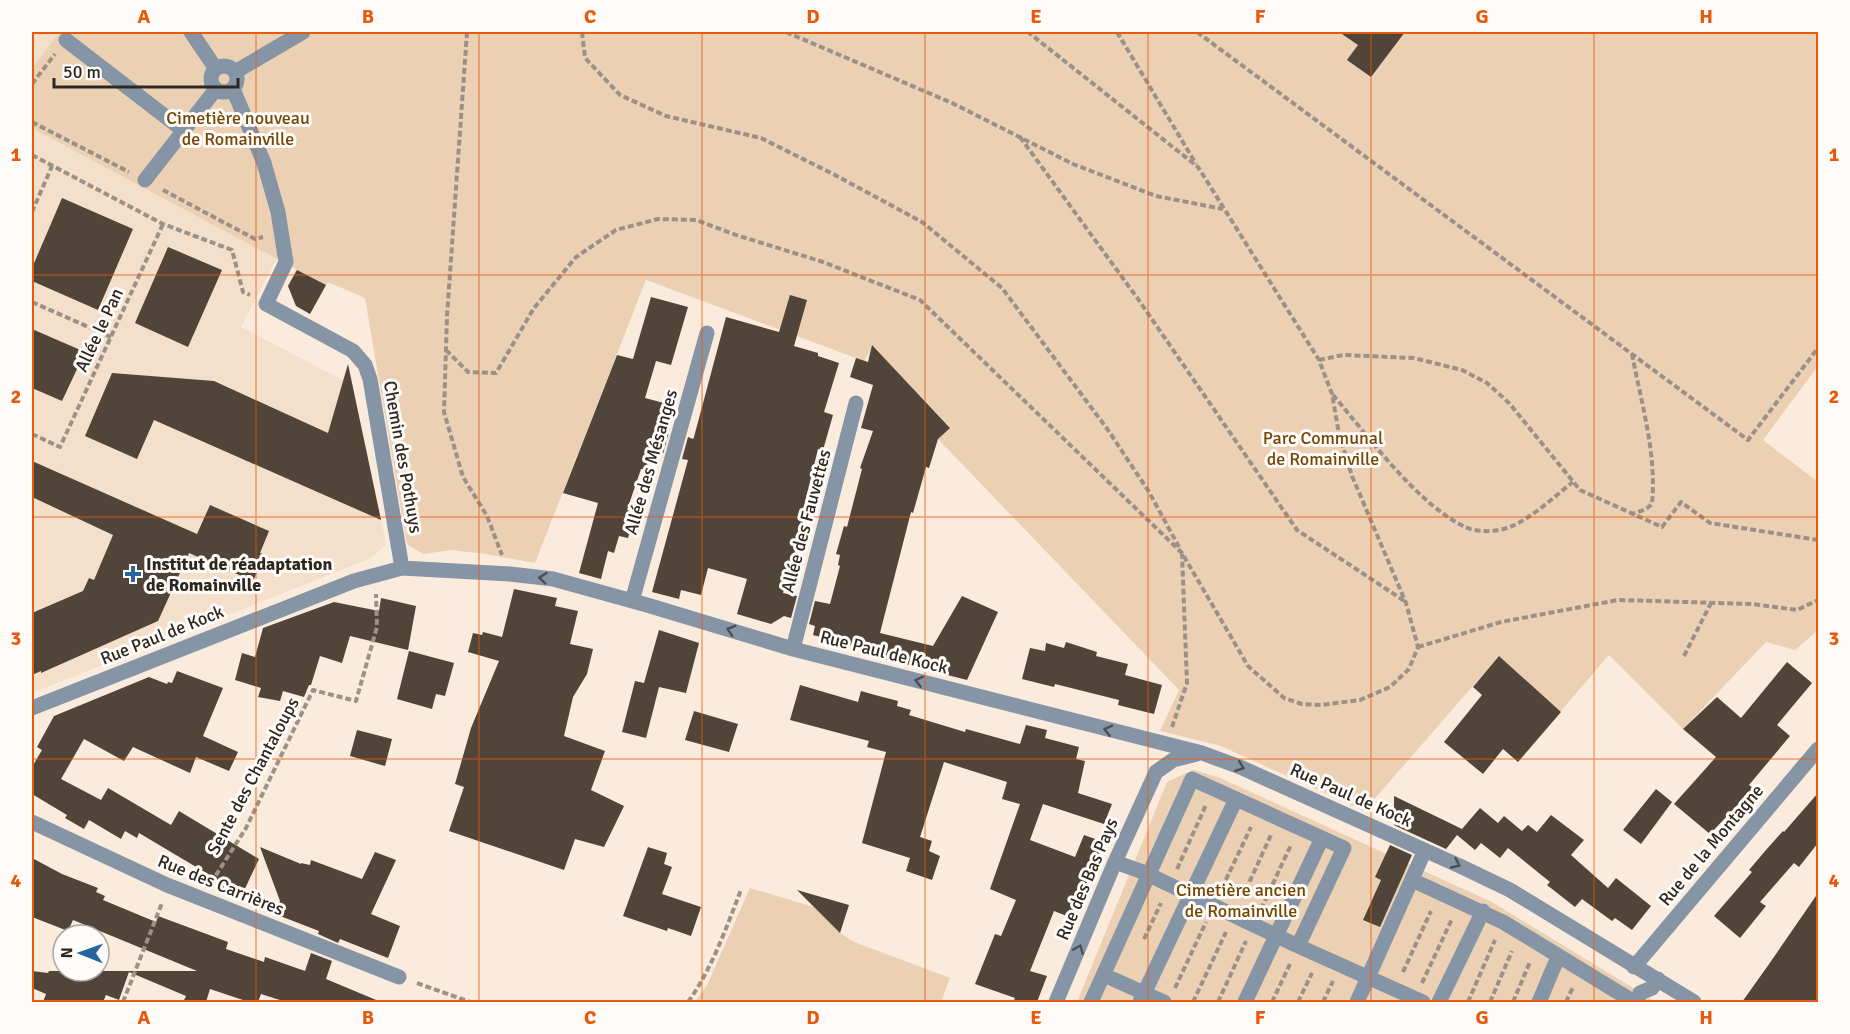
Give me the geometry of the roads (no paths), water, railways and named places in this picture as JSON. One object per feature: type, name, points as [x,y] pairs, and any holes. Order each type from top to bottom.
[{"type":"street","points":[[191,32],[216,69]]},
{"type":"street","points":[[235,72],[294,34]]},
{"type":"street","points":[[66,40],[183,130]]},
{"type":"street","points":[[226,66],[235,72],[237,83],[233,89],[224,92],[216,89],[212,79],[216,69],[226,66]]},
{"type":"street","points":[[145,180],[216,89]]},
{"type":"street","name":"Chemin des Pothuys","points":[[233,89],[264,164],[278,212],[286,262],[266,304],[352,351],[365,365],[370,379],[402,568]]},
{"type":"street","name":"Allée des Mésanges","points":[[632,601],[707,333]]},
{"type":"street","name":"Allée des Fauvettes","points":[[793,649],[856,403]]},
{"type":"street","name":"Rue Paul de Kock","points":[[32,708],[354,581],[402,568],[510,574],[553,579],[793,649],[1202,753],[1240,766],[1510,890],[1694,1002]]},
{"type":"street","points":[[1145,739],[1156,751],[1158,763],[1156,772]]},
{"type":"street","name":"Rue de la Montagne","points":[[1634,967],[1818,749]]},
{"type":"street","points":[[1156,772],[1173,760],[1202,753]]},
{"type":"street","name":"Rue des Bas Pays","points":[[1056,1002],[1156,772]]},
{"type":"street","points":[[1091,1002],[1192,779],[1344,848],[1298,946]]},
{"type":"street","points":[[1142,998],[1236,799]]},
{"type":"street","name":"Rue des Carrières","points":[[32,822],[167,885],[399,977]]},
{"type":"street","points":[[1245,1002],[1322,838]]},
{"type":"street","points":[[1357,1002],[1425,850]]},
{"type":"street","points":[[1115,862],[1149,875],[1276,936],[1419,1000]]},
{"type":"street","points":[[1412,880],[1483,911],[1635,1002],[1640,993],[1652,988],[1658,979]]},
{"type":"street","points":[[1439,1002],[1483,911]]},
{"type":"street","points":[[1539,1002],[1558,957]]},
{"type":"street","points":[[1104,975],[1142,998],[1164,1002]]},
{"type":"place","name":"Institut de réadaptation de Romainville","points":[[133,574]]},
{"type":"park label","name":"Cimetière nouveau de Romainville","points":[[238,128]]},
{"type":"park label","name":"Parc Communal de Romainville","points":[[1323,448]]},
{"type":"park label","name":"Cimetière ancien de Romainville","points":[[1241,900]]}]
